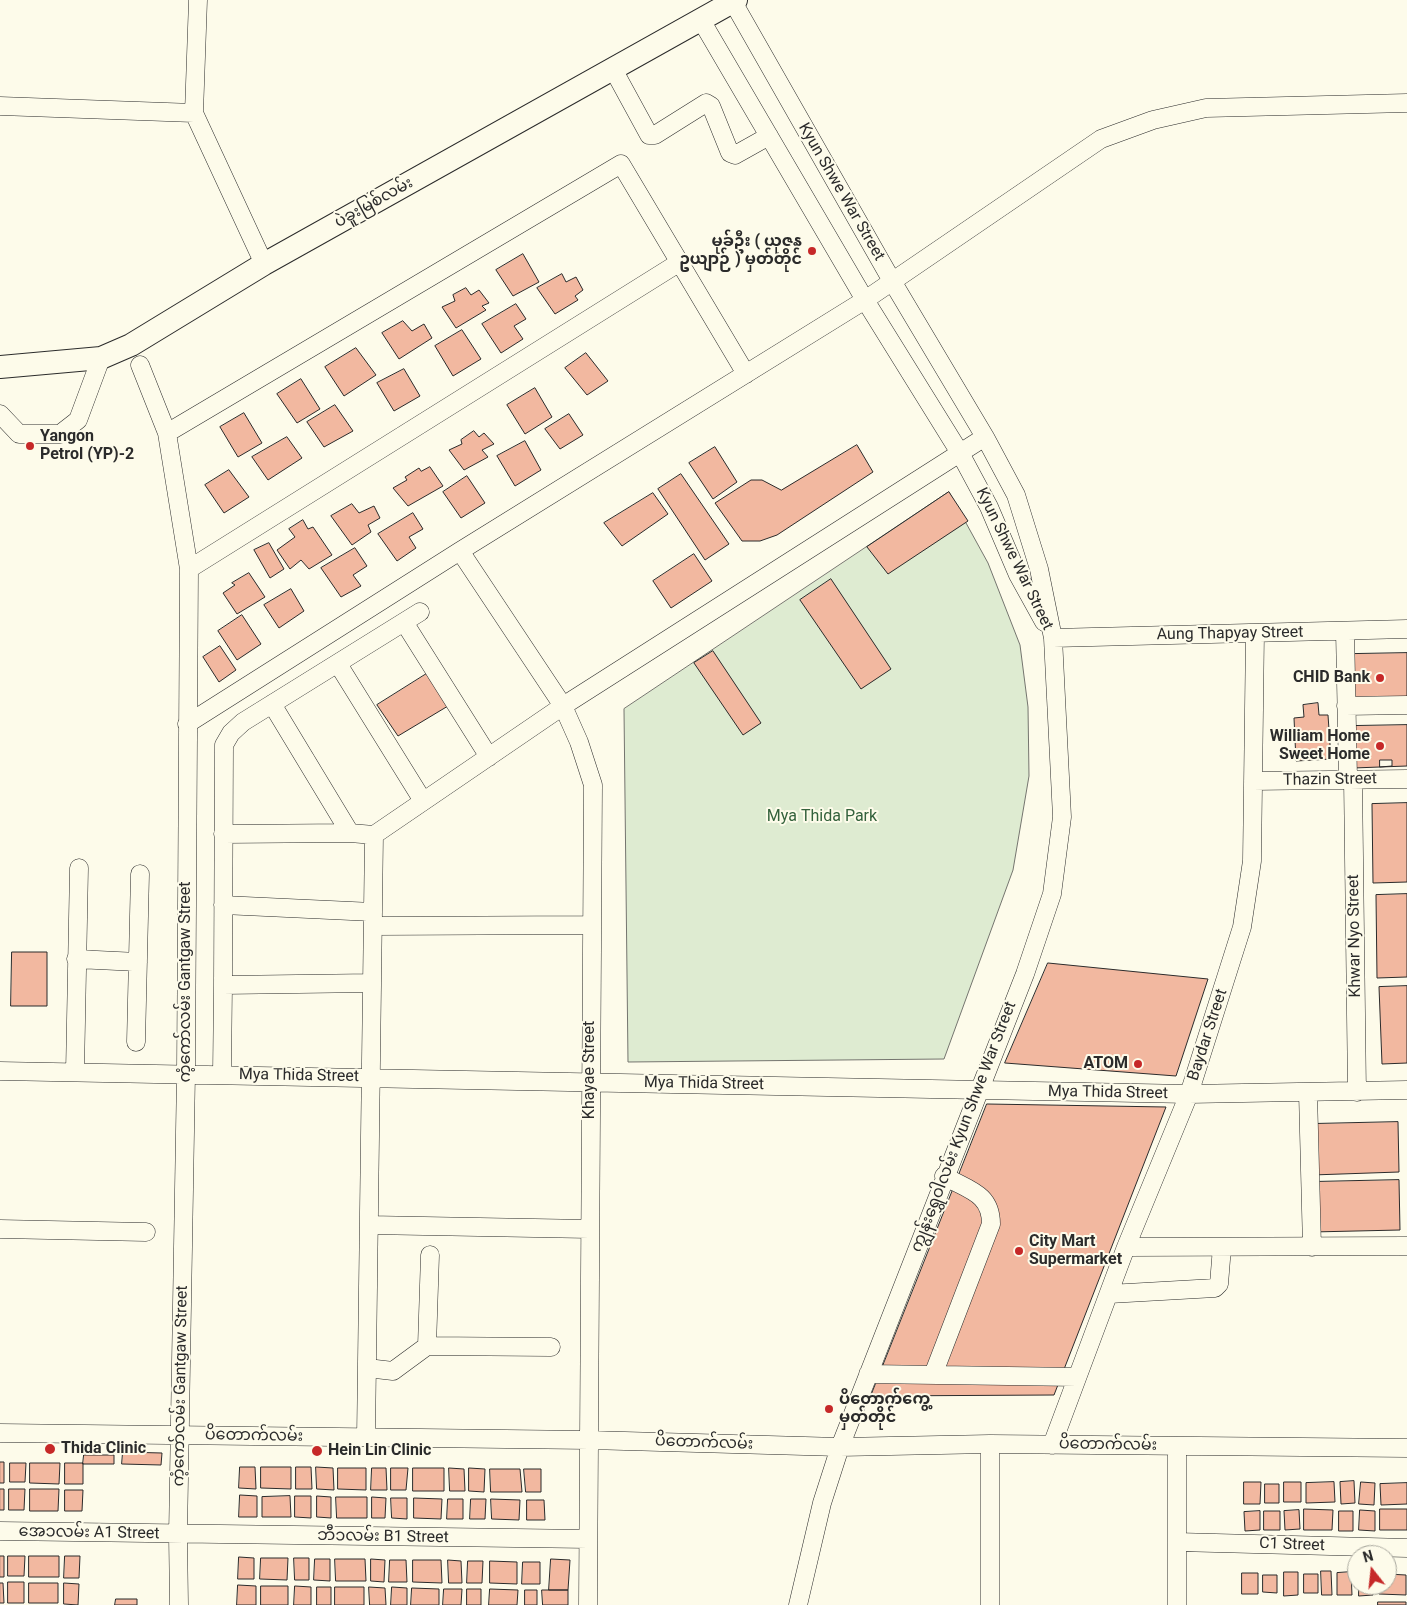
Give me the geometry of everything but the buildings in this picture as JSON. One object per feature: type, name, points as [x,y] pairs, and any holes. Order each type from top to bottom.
[{"type":"main road","name":"ပဲခူးမြစ်လမ်း","points":[[0,367],[101,358],[131,345],[264,264],[613,69],[720,6]]},
{"type":"street","points":[[198,0],[194,114],[264,264]]},
{"type":"street","name":"Kyun Shwe War Street","points":[[720,6],[769,136],[864,300],[960,453],[989,507],[1018,575],[1053,638]]},
{"type":"street","name":"Kyun Shwe War Street","points":[[720,6],[892,281],[985,437],[1016,495],[1039,569],[1053,638]]},
{"type":"street","points":[[613,69],[649,135],[655,135],[706,103],[711,106],[730,153],[736,155],[769,136]]},
{"type":"street","points":[[188,724],[460,550],[864,300],[1102,140],[1153,120],[1206,108],[1407,103]]},
{"type":"street","points":[[0,106],[194,114]]},
{"type":"street","points":[[168,433],[621,164],[746,374]]},
{"type":"street","points":[[189,569],[680,262]]},
{"type":"street","points":[[0,414],[20,434],[60,434],[78,420],[101,358]]},
{"type":"street","name":"ကံ့ကော်လမ်း Gantgaw Street","points":[[140,365],[168,433],[189,569],[186,1074],[178,1535],[179,1605]]},
{"type":"street","points":[[223,834],[350,833],[374,835],[563,706],[985,437]]},
{"type":"street","name":"Khayae Street","points":[[460,550],[563,706],[579,742],[593,785],[590,925],[588,1605]]},
{"type":"street","points":[[222,1074],[224,745],[231,733],[243,722],[420,612]]},
{"type":"street","points":[[404,622],[489,757]]},
{"type":"street","name":"Aung Thapyay Street","points":[[1053,638],[1407,629]]},
{"type":"street","name":"Khwar Nyo Street","points":[[1345,631],[1349,706],[1358,1092]]},
{"type":"street","name":"Baydar Street","points":[[1052,1445],[1126,1247],[1189,1094],[1242,927],[1252,862],[1255,633]]},
{"type":"street","name":"ကျွန်းရွှေဝါလမ်း Kyun Shwe War Street","points":[[798,1605],[822,1503],[840,1448],[944,1176],[1025,974],[1052,894],[1062,817],[1053,638]]},
{"type":"street","points":[[338,664],[423,802]]},
{"type":"street","points":[[272,704],[350,833]]},
{"type":"street","points":[[1349,706],[1407,706]]},
{"type":"street","name":"Thazin Street","points":[[1253,781],[1407,779]]},
{"type":"street","points":[[366,1437],[374,835]]},
{"type":"street","points":[[75,1072],[79,868]]},
{"type":"street","points":[[136,1042],[140,874]]},
{"type":"street","points":[[223,905],[373,919],[590,925]]},
{"type":"street","points":[[76,959],[138,962]]},
{"type":"street","points":[[223,985],[372,983]]},
{"type":"street","name":"Mya Thida Street","points":[[0,1071],[1189,1094],[1407,1090]]},
{"type":"street","points":[[1308,1093],[1312,1247]]},
{"type":"street","points":[[933,1375],[991,1224],[991,1210],[985,1199],[944,1176]]},
{"type":"street","points":[[369,1225],[589,1229]]},
{"type":"street","points":[[0,1230],[146,1232]]},
{"type":"street","points":[[1126,1247],[1407,1246]]},
{"type":"street","points":[[1108,1294],[1215,1288],[1219,1284],[1222,1247]]},
{"type":"street","points":[[427,1346],[430,1255]]},
{"type":"street","points":[[367,1368],[393,1371],[427,1346],[551,1347]]},
{"type":"street","points":[[868,1374],[1077,1378]]},
{"type":"street","name":"ပိတောက်လမ်း","points":[[0,1434],[589,1440],[840,1448],[990,1444],[1407,1448]]},
{"type":"street","points":[[990,1444],[990,1605]]},
{"type":"street","points":[[1176,1446],[1177,1605]]},
{"type":"street","name":"အေ၁လမ်း A1 Street","points":[[0,1531],[178,1535]]},
{"type":"street","name":"ဘီ၁လမ်း B1 Street","points":[[178,1535],[588,1539]]},
{"type":"street","name":"C1 Street","points":[[1177,1542],[1407,1548]]},
{"type":"green space","name":"Mya Thida Park","points":[[949,492],[988,563],[1020,645],[1028,707],[1029,776],[1013,870],[944,1059],[628,1062],[624,709]]},
{"type":"place","name":"မုခ်ဦး ( ယုဇန ဥယျာဉ် ) မှတ်တိုင်","points":[[812,251]]},
{"type":"place","name":"Yangon Petrol (YP)-2","points":[[30,446]]},
{"type":"place","name":"CHID Bank","points":[[1380,678]]},
{"type":"place","name":"William Home Sweet Home","points":[[1380,746]]},
{"type":"place","name":"ATOM","points":[[1138,1064]]},
{"type":"place","name":"City Mart Supermarket","points":[[1019,1251]]},
{"type":"place","name":"ပိတောက်ကွေ့ မှတ်တိုင်","points":[[829,1409]]},
{"type":"place","name":"Thida Clinic","points":[[50,1449]]},
{"type":"place","name":"Hein Lin Clinic","points":[[317,1451]]}]
